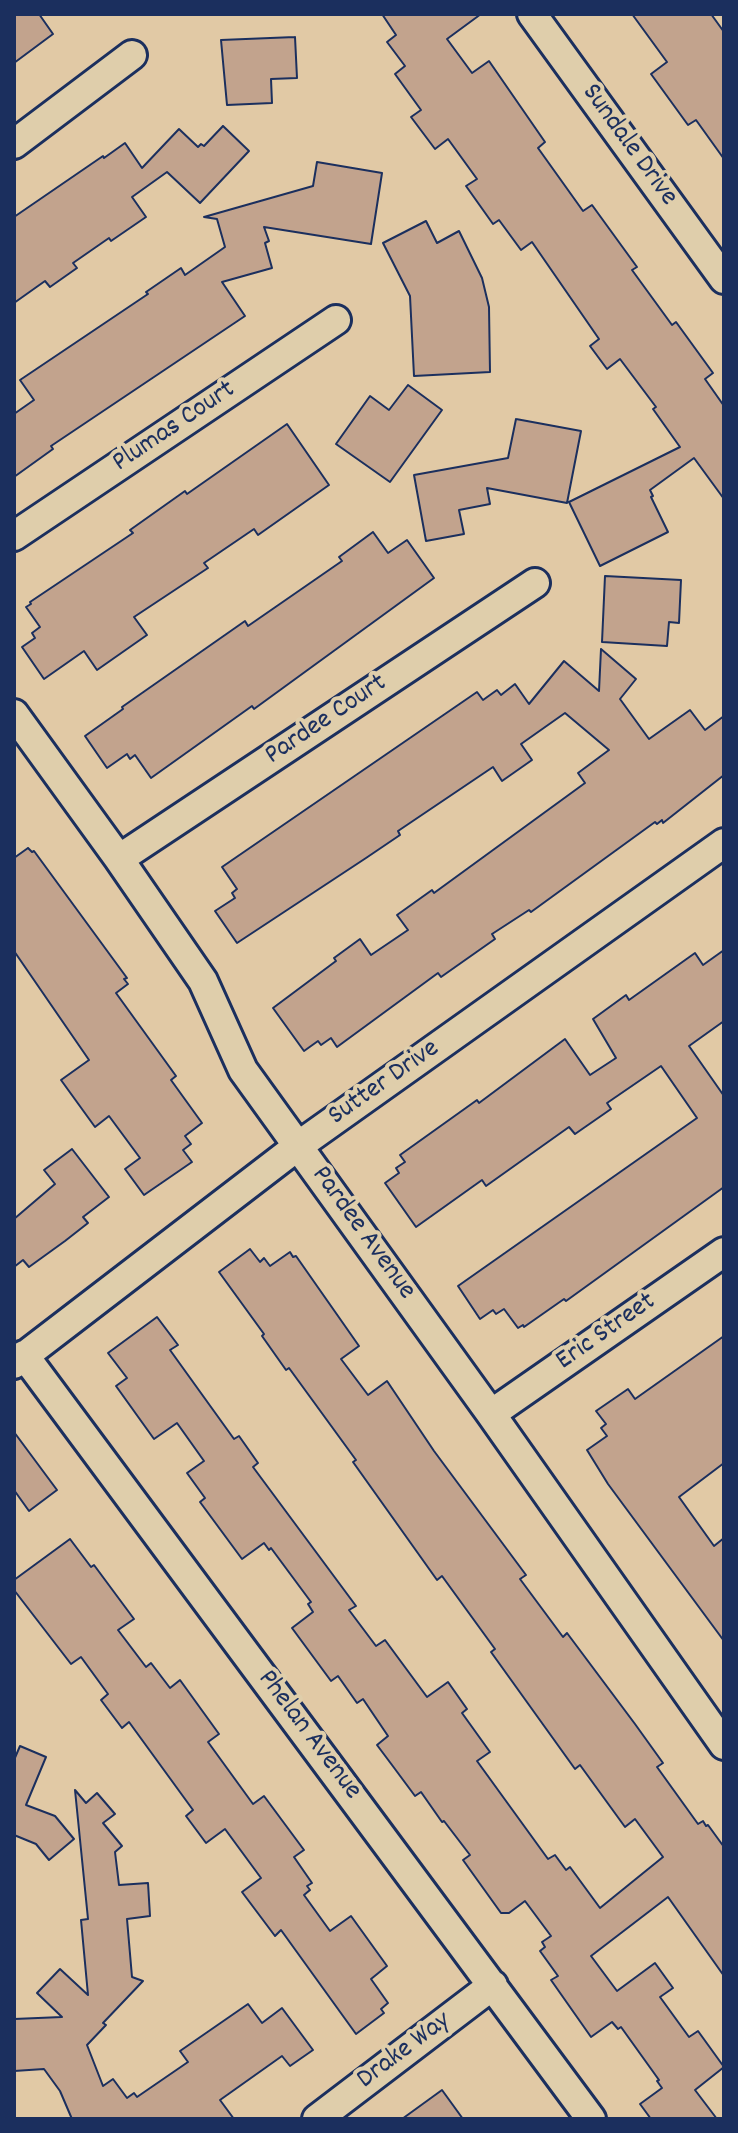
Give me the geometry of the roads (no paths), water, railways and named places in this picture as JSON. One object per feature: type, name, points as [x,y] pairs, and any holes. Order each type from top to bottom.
[{"type":"street","name":"Sundale Drive","points":[[532,14],[724,279]]},
{"type":"street","points":[[14,144],[132,55]]},
{"type":"street","name":"Plumas Court","points":[[14,536],[336,320]]},
{"type":"street","name":"Pardee Court","points":[[119,859],[535,583]]},
{"type":"street","name":"Pardee Avenue","points":[[14,714],[203,981],[243,1070],[724,1745]]},
{"type":"street","name":"Sutter Drive","points":[[19,1359],[298,1146],[724,843]]},
{"type":"street","name":"Eric Street","points":[[491,1414],[724,1252]]},
{"type":"street","name":"Phelan Avenue","points":[[19,1359],[591,2119]]},
{"type":"street","name":"Drake Way","points":[[317,2119],[493,1985]]}]
